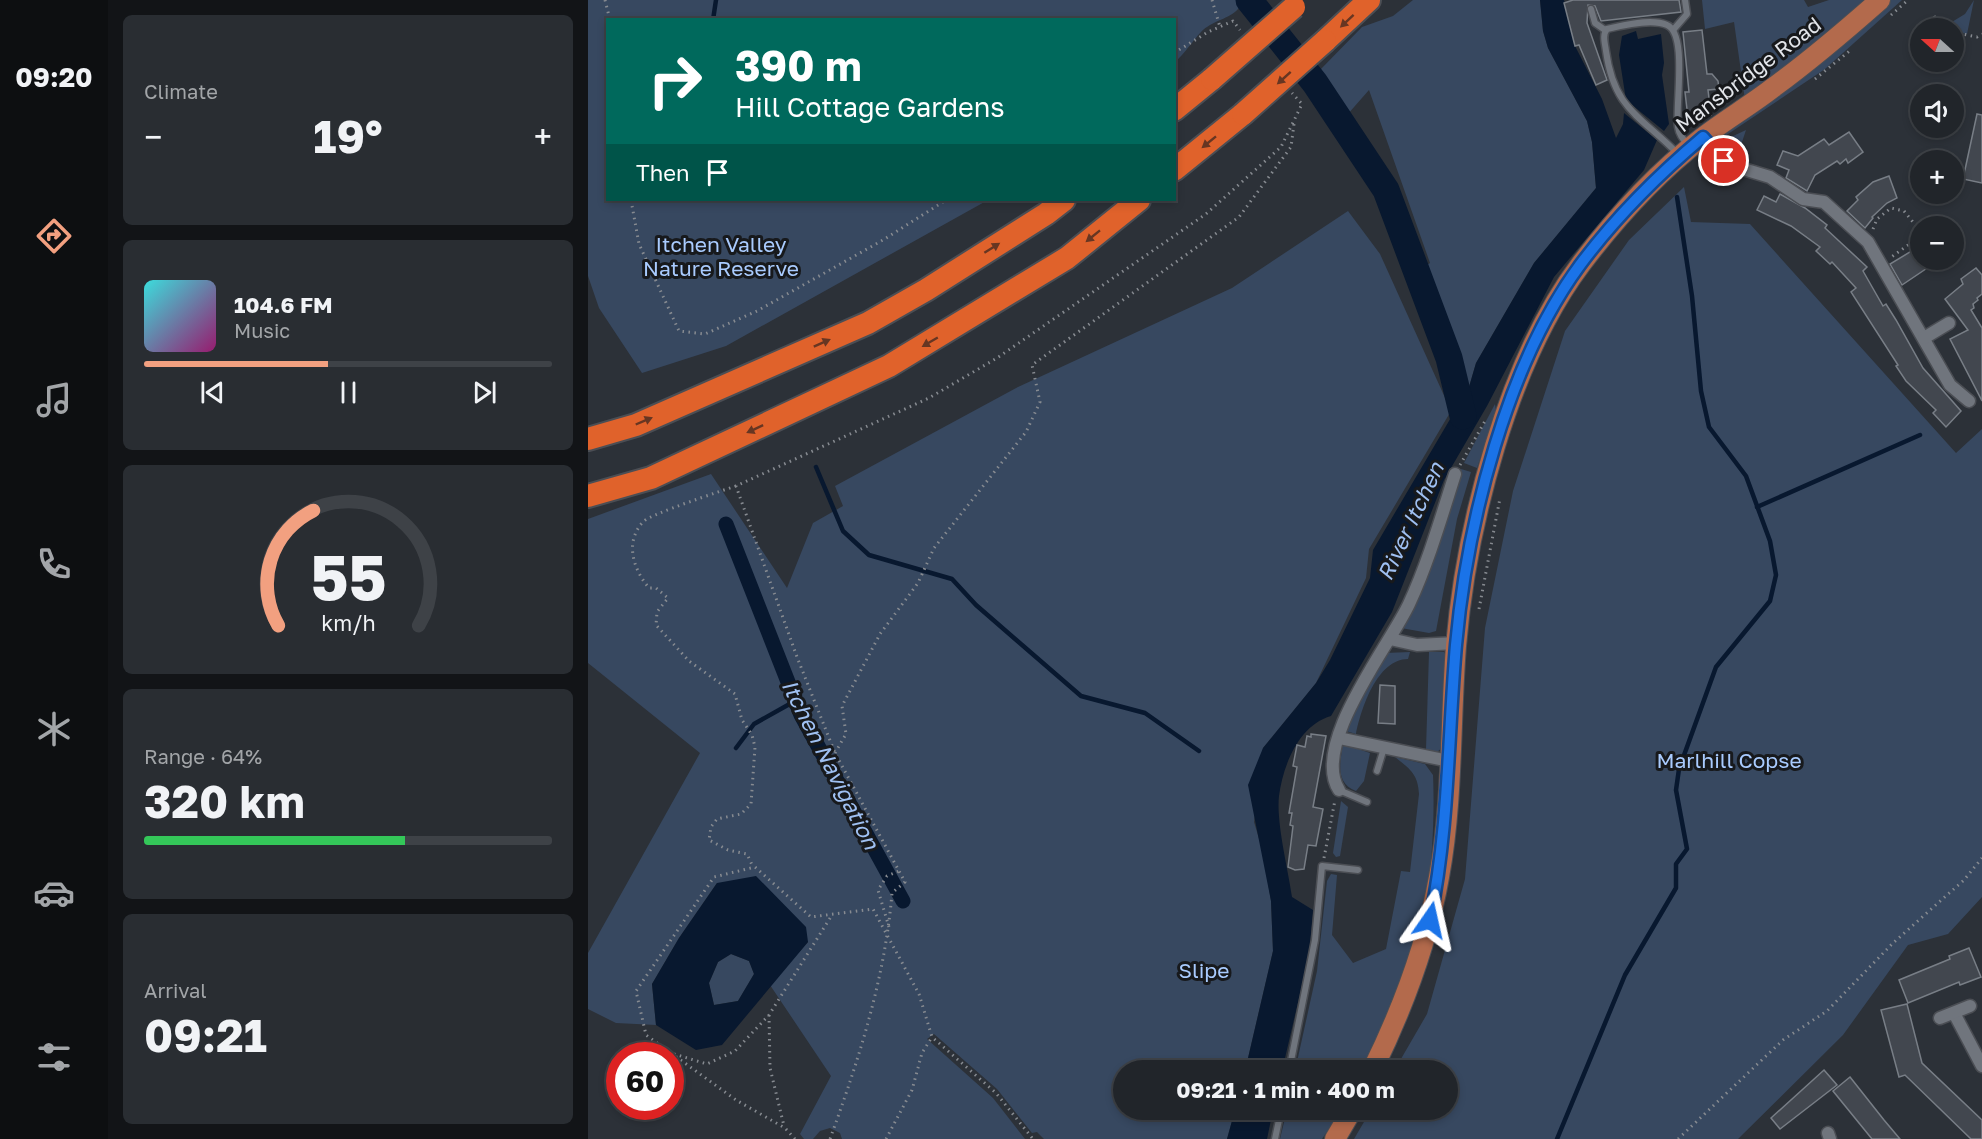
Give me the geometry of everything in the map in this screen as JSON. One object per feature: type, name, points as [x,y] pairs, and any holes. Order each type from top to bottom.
[{"type":"highway","points":[[1176,168],[1243,114],[1369,0]]},
{"type":"highway","points":[[1176,108],[1298,4]]},
{"type":"highway","points":[[588,439],[636,425],[868,323],[926,290],[1063,201]]},
{"type":"highway","points":[[588,496],[651,478],[889,366],[1067,258],[1138,201]]},
{"type":"main road","name":"Mansbridge Road","points":[[1377,1060],[1392,1030],[1430,920],[1446,827],[1456,644],[1479,507],[1505,420],[1539,334],[1587,256],[1626,211],[1691,147],[1772,89],[1880,0]]},
{"type":"main road","points":[[1335,1139],[1346,1120]]},
{"type":"street","points":[[1691,147],[1730,165],[1770,177],[1803,199],[1827,204],[1874,249],[1883,272],[1905,303],[1950,385],[1969,401]]},
{"type":"street","points":[[1924,338],[1949,323]]},
{"type":"street","points":[[1339,790],[1333,775],[1339,738],[1363,682],[1409,605],[1455,474]]},
{"type":"street","points":[[1390,639],[1417,645],[1456,644]]},
{"type":"street","points":[[1339,738],[1449,760]]},
{"type":"street","points":[[1940,1018],[1970,1006]]},
{"type":"street","points":[[1954,1013],[1982,1066]]},
{"type":"lane","points":[[1674,29],[1687,14],[1685,0]]},
{"type":"lane","points":[[1592,9],[1595,22],[1605,30],[1607,56],[1623,101],[1634,115],[1691,147]]},
{"type":"lane","points":[[1605,30],[1653,22],[1662,23],[1674,29]]},
{"type":"lane","points":[[1674,29],[1678,50],[1678,128],[1691,147]]},
{"type":"lane","points":[[1377,771],[1384,748]]},
{"type":"lane","points":[[1339,790],[1367,802]]},
{"type":"lane","points":[[1291,1060],[1315,940],[1322,866],[1358,870]]},
{"type":"lane","points":[[1275,1139],[1279,1120]]},
{"type":"path","points":[[604,0],[609,18]]},
{"type":"path","points":[[1212,0],[1220,27]]},
{"type":"path","points":[[1176,52],[1208,32],[1233,21],[1241,31]]},
{"type":"path","points":[[1964,34],[1977,37],[1982,34]]},
{"type":"path","points":[[1033,1139],[996,1093],[932,1037],[919,994],[873,909],[811,917],[753,867],[747,854],[728,850],[709,840],[711,827],[717,819],[741,814],[751,804],[755,747],[752,735],[746,727],[735,694],[689,661],[656,625],[657,612],[668,598],[656,588],[649,588],[641,578],[631,549],[636,534],[645,520],[735,486],[929,398],[997,358],[1206,214],[1281,147],[1302,104],[1286,86]]},
{"type":"path","points":[[835,753],[846,734],[842,706],[880,634],[922,573],[934,548],[1026,432],[1040,402],[1032,365],[1239,217],[1291,147],[1294,120]]},
{"type":"path","points":[[631,201],[639,244],[679,331],[705,334],[757,311],[883,240],[944,201]]},
{"type":"path","points":[[1876,237],[1873,229],[1877,219],[1891,208],[1904,211],[1914,221],[1917,227],[1915,240],[1888,259],[1885,253]]},
{"type":"path","points":[[735,486],[797,657],[835,753],[905,882],[892,893],[888,940],[861,1053],[830,1139]]},
{"type":"path","points":[[1477,619],[1500,496]]},
{"type":"path","points":[[1322,866],[1328,847],[1334,801],[1339,790]]},
{"type":"path","points":[[1678,1139],[1783,1040],[1827,1011],[1893,943],[1964,880],[1982,858]]},
{"type":"path","points":[[656,1042],[646,1035],[636,991],[714,877],[753,867]]},
{"type":"path","points":[[889,929],[878,890],[887,876],[899,871]]},
{"type":"path","points":[[684,1057],[707,1064],[735,1051],[769,1015],[832,915]]},
{"type":"path","points":[[769,1015],[770,1068],[785,1128]]},
{"type":"path","points":[[886,1139],[912,1090],[922,1053],[932,1037]]},
{"type":"path","points":[[684,1062],[736,1100],[785,1128],[795,1139]]},
{"type":"green space","name":"Itchen Valley Nature Reserve","points":[[588,0],[1245,0],[1232,14],[1204,30],[1176,61],[1176,18],[606,18],[606,201],[986,201],[726,346],[642,373],[599,308],[588,276]]},
{"type":"green space","points":[[1413,0],[1540,0],[1543,31],[1548,48],[1587,121],[1592,142],[1596,188],[1534,263],[1476,363],[1469,387],[1466,388],[1463,371],[1421,269],[1430,263],[1369,90],[1347,115],[1321,69],[1362,27],[1393,16]]},
{"type":"green space","points":[[1702,0],[1804,0],[1808,7],[1829,0],[1864,0],[1825,37],[1745,100],[1734,22],[1705,29]]},
{"type":"green space","points":[[1889,0],[1902,0],[1825,69],[1725,136],[1726,132]]},
{"type":"green space","points":[[1974,0],[1967,34],[1964,33],[1964,18],[1958,18],[1965,14]]},
{"type":"green space","points":[[1746,130],[1741,145],[1747,158],[1733,152],[1728,142],[1731,137]]},
{"type":"green space","name":"Marlhill Copse","points":[[1684,187],[1691,222],[1750,224],[1956,453],[1982,429],[1982,897],[1948,934],[1908,945],[1843,1035],[1738,1139],[1354,1139],[1365,1120],[1458,1120],[1458,1060],[1400,1060],[1427,1014],[1465,879],[1485,628],[1513,491],[1565,331],[1629,240]]},
{"type":"green space","name":"Slipe","points":[[1348,211],[1380,254],[1451,411],[1369,549],[1366,578],[1316,683],[1263,748],[1254,822],[1263,852],[1271,901],[1273,951],[1248,1060],[1113,1060],[1113,1120],[1232,1120],[1227,1139],[1044,1139],[1037,1132],[1032,1133],[997,1089],[934,1034],[927,1039],[993,1098],[1025,1139],[842,1139],[840,1133],[830,1128],[820,1131],[813,1139],[804,1139],[800,1134],[831,1076],[770,985],[808,942],[717,883],[679,938],[652,984],[656,1025],[616,1023],[588,1009],[588,953],[700,753],[588,663],[588,519],[711,474],[787,588],[813,523],[843,506],[835,486],[1018,387],[1232,288]]},
{"type":"green space","points":[[1495,404],[1496,411],[1477,468],[1464,463]]},
{"type":"green space","points":[[1461,469],[1471,472],[1457,519],[1436,631],[1429,633],[1401,628],[1414,609],[1427,578]]},
{"type":"green space","points":[[1410,652],[1408,659],[1397,661],[1379,676],[1366,699],[1356,734],[1346,731],[1352,711],[1385,653]]},
{"type":"green space","points":[[1429,652],[1444,652],[1446,656],[1442,748],[1437,752],[1426,750]]},
{"type":"green space","points":[[1343,744],[1370,753],[1364,781],[1356,791],[1345,783],[1340,772]]},
{"type":"green space","points":[[1395,757],[1425,764],[1433,775],[1432,854],[1427,895],[1419,931],[1407,967],[1366,1060],[1297,1060],[1317,971],[1327,881],[1331,874],[1337,875],[1332,935],[1353,963],[1386,949],[1401,871],[1410,872],[1419,794],[1417,781],[1405,765]]},
{"type":"green space","points":[[1341,801],[1348,807],[1340,856],[1336,857],[1333,853]]},
{"type":"green space","points":[[731,954],[749,961],[754,974],[738,1001],[714,1005],[709,983],[718,962]]},
{"type":"green space","points":[[1285,1120],[1334,1120],[1322,1139],[1280,1139]]},
{"type":"water","name":"River Itchen","points":[[1540,0],[1564,0],[1575,46],[1602,99],[1616,138],[1623,124],[1624,113],[1657,140],[1644,170],[1554,277],[1487,406],[1444,480],[1392,612],[1331,716],[1310,728],[1294,748],[1289,759],[1279,796],[1279,819],[1292,897],[1313,910],[1309,955],[1285,1060],[1248,1060],[1273,951],[1271,901],[1248,785],[1263,748],[1316,683],[1330,660],[1370,578],[1373,550],[1469,387],[1476,363],[1534,263],[1596,188],[1592,142],[1587,121],[1548,48],[1543,31]]},
{"type":"water","points":[[1636,31],[1638,39],[1661,34],[1664,63],[1662,75],[1669,124],[1664,131],[1626,100],[1619,55],[1622,36]]},
{"type":"water","points":[[756,876],[806,927],[808,942],[722,1045],[696,1050],[656,1025],[652,984],[679,938],[717,883]],"holes":[[[731,954],[749,961],[754,974],[738,1001],[714,1005],[709,983],[718,962]]]},
{"type":"water","points":[[1232,1120],[1271,1120],[1267,1139],[1227,1139]]},
{"type":"building","points":[[1573,0],[1679,0],[1681,12],[1601,21],[1595,6],[1588,5],[1587,23],[1607,80],[1596,85],[1579,45],[1575,46],[1564,3]]},
{"type":"building","points":[[1702,30],[1707,74],[1712,74],[1718,81],[1719,89],[1708,90],[1711,115],[1688,118],[1685,92],[1689,92],[1683,32]]},
{"type":"building","points":[[1977,114],[1982,115],[1982,183],[1964,179]]},
{"type":"building","points":[[1849,132],[1863,152],[1848,163],[1846,159],[1840,164],[1837,161],[1815,175],[1807,191],[1786,178],[1789,170],[1777,165],[1783,151],[1798,156],[1824,139],[1829,145]]},
{"type":"building","points":[[1889,176],[1897,198],[1887,203],[1872,217],[1865,228],[1847,211],[1858,200],[1856,197],[1873,182]]},
{"type":"building","points":[[1780,194],[1805,208],[1827,225],[1825,228],[1867,267],[1863,271],[1883,306],[1886,304],[1896,320],[1923,368],[1961,411],[1946,427],[1933,413],[1936,410],[1906,381],[1896,366],[1898,365],[1851,292],[1856,288],[1832,262],[1830,264],[1816,251],[1820,247],[1791,226],[1757,210],[1764,196],[1776,202]]},
{"type":"building","points":[[1910,252],[1910,270],[1924,270],[1902,285],[1890,264]]},
{"type":"building","points":[[1976,268],[1982,275],[1982,294],[1977,298],[1971,310],[1982,328],[1982,401],[1950,339],[1968,330],[1945,299],[1963,284],[1961,279]]},
{"type":"building","points":[[1380,685],[1395,686],[1395,724],[1378,723]]},
{"type":"building","points":[[1311,734],[1326,736],[1313,807],[1323,809],[1316,846],[1308,845],[1304,869],[1295,870],[1288,867],[1293,826],[1290,825],[1292,813],[1289,813],[1297,767],[1293,766],[1297,745],[1305,747],[1307,736],[1311,737]]},
{"type":"building","points":[[1969,948],[1981,977],[1960,985],[1959,982],[1908,1003],[1899,980],[1950,959],[1949,956]]},
{"type":"building","points":[[1907,1004],[1922,1063],[1982,1120],[1982,1139],[1971,1139],[1905,1075],[1899,1077],[1881,1010]]},
{"type":"building","points":[[1824,1070],[1837,1085],[1780,1129],[1771,1118]]},
{"type":"building","points":[[1850,1077],[1900,1139],[1872,1139],[1833,1091]]},
{"type":"waterway","points":[[713,18],[716,0]]},
{"type":"waterway","points":[[1249,0],[1315,83],[1386,190],[1449,358],[1463,416]]},
{"type":"waterway","points":[[1557,1139],[1625,975],[1676,888],[1676,864],[1687,849],[1676,790],[1679,769],[1716,667],[1770,601],[1776,575],[1770,541],[1746,476],[1709,427],[1701,391],[1692,296],[1677,197]]},
{"type":"waterway","points":[[1757,507],[1920,435]]},
{"type":"waterway","points":[[816,467],[843,531],[869,555],[952,579],[976,605],[1081,696],[1145,713],[1199,751]]},
{"type":"waterway","name":"Itchen Navigation","points":[[726,524],[801,715],[903,901]]},
{"type":"waterway","points":[[736,748],[754,724],[795,701]]},
{"type":"route","points":[[1430,920],[1440,874],[1446,827],[1456,644],[1465,581],[1479,507],[1522,373],[1539,334],[1580,265],[1626,211],[1703,137],[1724,161]]}]
